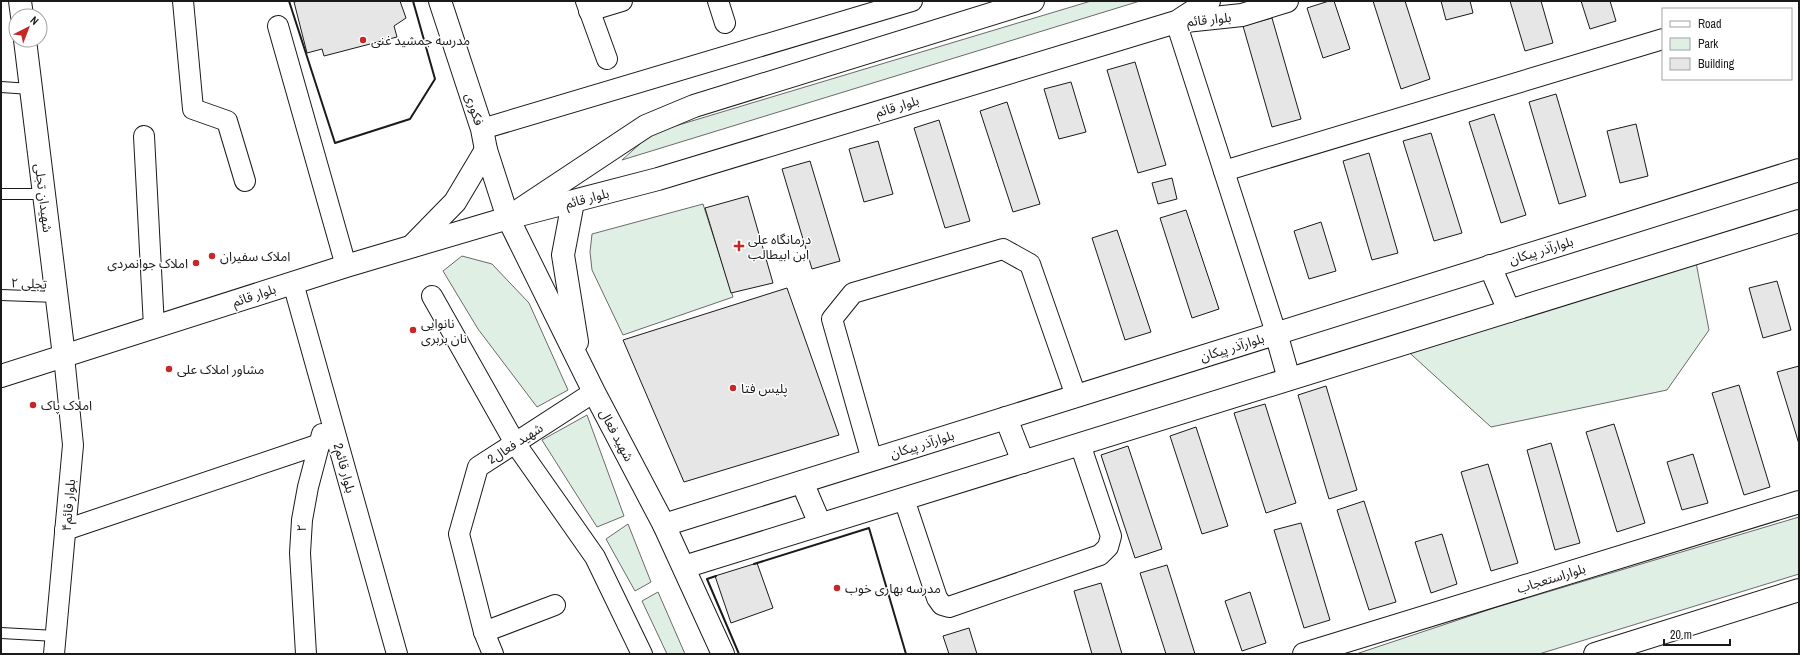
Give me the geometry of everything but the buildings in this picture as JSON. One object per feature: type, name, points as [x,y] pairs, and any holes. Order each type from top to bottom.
[{"type":"street","points":[[183,1],[194,109],[227,121],[245,182]]},
{"type":"street","name":"فکوری","points":[[440,1],[508,218]]},
{"type":"street","points":[[608,59],[588,6],[622,1]]},
{"type":"street","points":[[718,1],[725,23]]},
{"type":"street","points":[[411,247],[454,202],[484,140],[912,1]]},
{"type":"street","name":"بلوار قائم","points":[[508,218],[646,126],[694,106],[1034,1]]},
{"type":"street","points":[[1210,1],[1176,22],[1276,333],[1289,379]]},
{"type":"street","name":"بلوار قائم","points":[[1,376],[346,266],[508,218],[658,179],[1176,22],[1242,15],[1287,1]]},
{"type":"street","points":[[278,26],[346,266]]},
{"type":"street","points":[[1224,171],[1662,39]]},
{"type":"street","name":"شهیدان تجلی","points":[[26,48],[64,356]]},
{"type":"street","points":[[144,136],[154,327]]},
{"type":"street","name":"بلوارآذر پیکان","points":[[664,525],[1799,170]]},
{"type":"street","points":[[573,202],[563,255],[580,363]]},
{"type":"street","name":"شهید فعال","points":[[508,218],[594,392],[664,525],[723,654]]},
{"type":"street","points":[[684,567],[1799,222]]},
{"type":"street","points":[[872,460],[832,319],[852,293],[1003,249],[1030,264],[1076,396]]},
{"type":"street","points":[[1490,266],[1509,311]]},
{"type":"street","name":"2بلوار قائم","points":[[293,283],[397,654]]},
{"type":"street","points":[[432,296],[515,443],[595,557],[642,654]]},
{"type":"street","name":"بلوار قائم۴","points":[[55,645],[73,445],[64,356]]},
{"type":"street","name":"شهید فعال2","points":[[493,654],[484,632],[459,534],[478,467],[594,392]]},
{"type":"street","name":"۲","points":[[306,654],[300,553],[302,520],[308,487],[320,444],[328,405]]},
{"type":"street","points":[[1006,418],[1023,462]]},
{"type":"street","points":[[65,530],[320,444]]},
{"type":"street","points":[[904,499],[937,598],[942,604],[949,607],[1100,556],[1108,547],[1111,536],[1080,444]]},
{"type":"street","points":[[802,482],[820,524]]},
{"type":"street","name":"بلواراستعجاب","points":[[1304,654],[1799,502]]},
{"type":"street","points":[[1595,654],[1633,648],[1799,590]]},
{"type":"street","points":[[484,632],[555,605]]},
{"type":"lane","points":[[1,88],[31,89]]},
{"type":"lane","points":[[1,194],[44,194]]},
{"type":"lane","name":"۲ تجلی","points":[[1,295],[57,297]]},
{"type":"lane","points":[[1,633],[55,645]]},
{"type":"green space","points":[[1091,1],[1140,1],[622,160],[652,133]]},
{"type":"green space","points":[[703,204],[733,297],[623,335],[592,270],[590,252],[592,234]]},
{"type":"green space","points":[[1694,252],[1709,330],[1667,390],[1491,427],[1402,346]]},
{"type":"green space","points":[[462,256],[492,264],[529,303],[568,390],[537,407],[478,329],[443,271]]},
{"type":"green space","points":[[587,415],[624,516],[597,527],[542,440]]},
{"type":"green space","points":[[1799,517],[1799,574],[1539,654],[1356,654],[1497,607]]},
{"type":"green space","points":[[628,524],[651,582],[635,591],[606,539]]},
{"type":"green space","points":[[658,592],[685,654],[667,654],[642,601]]},
{"type":"wall","points":[[289,1],[335,143],[410,119],[435,79],[413,1]]},
{"type":"wall","points":[[754,564],[869,528],[906,654]]},
{"type":"wall","points":[[716,576],[707,579],[739,654]]},
{"type":"place","name":"مدرسه جمشید غنی","points":[[363,40]]},
{"type":"place","name":"درمانگاه علی ابن ابیطالب","points":[[739,246]]},
{"type":"place","name":"املاک سفیران","points":[[212,256]]},
{"type":"place","name":"املاک جوانمردی","points":[[196,263]]},
{"type":"place","name":"نانوایی نان بربری","points":[[413,330]]},
{"type":"place","name":"مشاور املاک علی","points":[[169,369]]},
{"type":"place","name":"پلیس فتا","points":[[733,388]]},
{"type":"place","name":"املاک پاک","points":[[33,405]]},
{"type":"place","name":"مدرسه بهاری خوب","points":[[837,588]]}]
